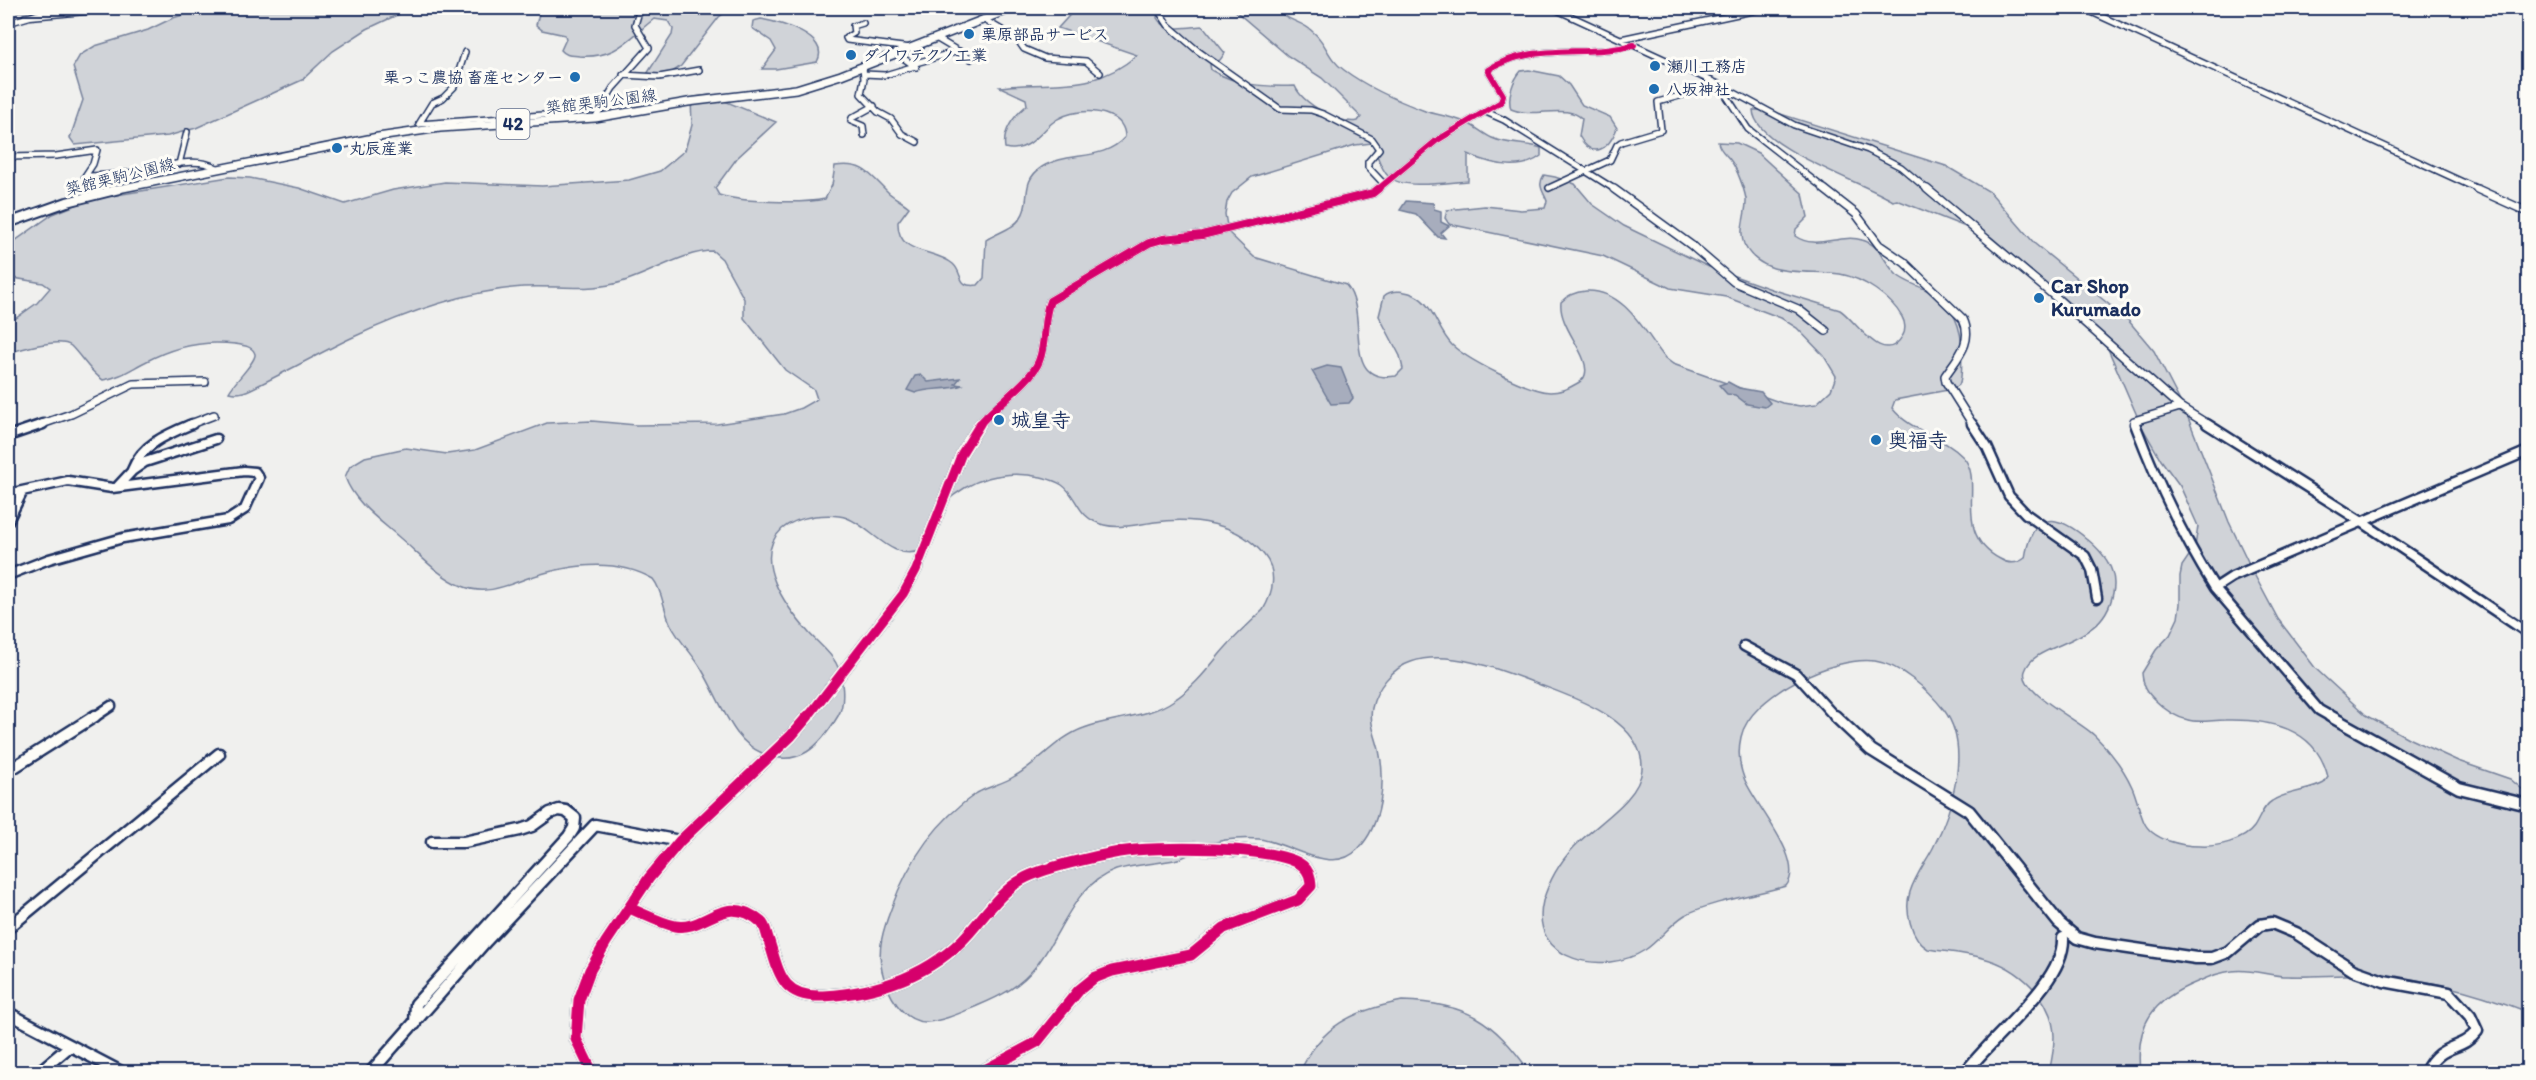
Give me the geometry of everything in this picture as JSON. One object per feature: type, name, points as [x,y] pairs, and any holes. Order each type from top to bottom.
[{"type":"main road","name":"築館栗駒公園線","points":[[8,223],[111,190],[396,134],[595,118],[688,102],[785,91],[863,70],[896,53],[1013,8]]},
{"type":"street","points":[[16,8],[32,8]]},
{"type":"street","points":[[8,23],[41,10],[59,8]]},
{"type":"street","points":[[595,118],[604,100],[623,75],[649,48],[634,24],[635,17],[643,8]]},
{"type":"street","points":[[1157,8],[1168,25],[1198,51],[1280,109],[1317,112],[1372,139],[1379,149],[1368,162],[1368,167],[1383,183]]},
{"type":"street","points":[[1553,8],[1719,85],[1794,125],[1868,150],[1901,167],[2059,300],[2180,407],[2362,522],[2529,633]]},
{"type":"street","points":[[1621,39],[1766,8]]},
{"type":"street","points":[[2083,8],[2529,212]]},
{"type":"street","points":[[25,17],[90,11]]},
{"type":"street","points":[[983,19],[1017,39],[1024,49],[1045,58],[1086,62],[1100,73]]},
{"type":"street","points":[[863,23],[853,26],[854,33],[846,38],[847,40],[911,48]]},
{"type":"street","points":[[936,38],[971,59]]},
{"type":"street","points":[[592,1072],[576,1039],[579,1000],[590,970],[649,878],[680,841],[791,736],[826,696],[903,594],[916,570],[962,453],[971,437],[999,402],[1023,382],[1041,357],[1041,328],[1044,313],[1050,301],[1149,243],[1213,232],[1373,193],[1436,141],[1501,102],[1503,95],[1488,69],[1501,61],[1546,53],[1611,50],[1634,45]]},
{"type":"street","points":[[917,142],[902,134],[891,119],[861,94],[863,70],[885,75],[916,67],[958,51]]},
{"type":"street","points":[[465,52],[454,87],[443,98],[432,103],[419,124],[571,113],[604,100]]},
{"type":"street","points":[[896,53],[916,67]]},
{"type":"street","points":[[623,75],[659,77],[699,70]]},
{"type":"street","points":[[1549,188],[1610,160],[1617,145],[1621,142],[1661,130],[1658,102],[1719,85]]},
{"type":"street","points":[[1719,85],[1748,129],[1856,214],[1877,243],[1904,262],[1963,320],[1970,330],[1969,338],[1945,376],[1946,382],[1987,447],[2009,496],[2026,514],[2085,556],[2092,570],[2097,597]]},
{"type":"street","points":[[864,135],[863,126],[851,121],[852,118],[874,106]]},
{"type":"street","points":[[1486,112],[1504,120],[1588,171],[1691,245],[1734,282],[1798,309],[1826,331]]},
{"type":"street","points":[[179,164],[187,132]]},
{"type":"street","points":[[8,157],[56,156],[97,150],[93,164],[84,176],[125,174],[179,164],[210,164],[217,168]]},
{"type":"street","points":[[8,436],[70,414],[133,384],[205,381]]},
{"type":"street","points":[[2180,407],[2134,421],[2157,483],[2192,552],[2215,588],[2319,710],[2459,788],[2529,805]]},
{"type":"street","points":[[132,471],[137,459],[160,438],[214,415]]},
{"type":"street","points":[[117,487],[132,471],[145,462],[216,439]]},
{"type":"street","points":[[2215,588],[2221,582],[2529,451]]},
{"type":"street","points":[[8,494],[68,481],[98,487],[117,487],[244,471],[255,472],[259,478],[245,510],[228,520],[123,538],[44,561],[8,575]]},
{"type":"street","points":[[8,521],[23,491]]},
{"type":"street","points":[[1744,646],[1796,674],[1845,727],[1871,750],[1969,811],[2059,923],[2077,938],[2095,943],[2196,958],[2211,958],[2228,952],[2263,923],[2272,923],[2296,933],[2353,970],[2384,981],[2449,993],[2470,1016],[2477,1031],[2473,1037],[2438,1052],[2426,1072]]},
{"type":"street","points":[[8,771],[111,706]]},
{"type":"street","points":[[8,928],[219,754]]},
{"type":"street","points":[[415,1024],[417,1004],[569,836],[574,828],[575,818],[560,809],[548,813],[530,828],[495,835],[481,841],[432,842]]},
{"type":"street","points":[[371,1072],[486,941],[595,825],[680,841]]},
{"type":"street","points":[[629,908],[677,927],[726,910],[757,919],[762,923],[784,984],[796,992],[821,996],[876,989],[910,978],[957,947],[1014,884],[1034,874],[1091,858],[1145,848],[1209,849],[1283,857],[1296,862],[1308,872],[1311,886],[1298,900],[1224,928],[1191,955],[1112,971],[1094,978],[1079,990],[1037,1042],[981,1072]]},
{"type":"street","points":[[1966,1072],[1998,1033],[2050,978],[2063,952],[2063,938]]},
{"type":"street","points":[[8,1013],[121,1072]]},
{"type":"street","points":[[39,1072],[70,1046]]},
{"type":"shaded area","points":[[205,8],[412,8],[367,29],[333,51],[302,80],[196,128],[168,136],[75,145],[70,138],[83,100],[73,67],[80,55],[95,46],[148,30],[173,18]]},
{"type":"shaded area","points":[[536,8],[751,8],[727,11],[719,17],[681,66],[666,76],[650,80],[646,77],[647,74],[672,35],[673,29],[668,21],[654,19],[612,51],[592,56],[574,55],[561,50],[566,39],[565,35],[542,30],[536,25],[540,10]]},
{"type":"shaded area","points":[[1076,8],[1158,8],[1157,18],[1165,26],[1177,28],[1203,26],[1225,53],[1220,60],[1210,65],[1211,70],[1231,79],[1252,84],[1295,86],[1305,99],[1322,111],[1342,120],[1358,121],[1361,117],[1322,78],[1288,56],[1232,8],[1275,8],[1318,36],[1338,65],[1373,88],[1425,111],[1465,122],[1498,140],[1541,148],[1541,156],[1524,164],[1514,165],[1486,161],[1468,154],[1468,181],[1416,184],[1396,181],[1389,177],[1372,143],[1355,145],[1252,177],[1232,193],[1227,202],[1225,214],[1228,232],[1254,257],[1346,285],[1353,298],[1362,359],[1368,370],[1379,376],[1396,376],[1403,369],[1400,356],[1379,316],[1384,296],[1400,291],[1414,295],[1423,301],[1447,339],[1471,359],[1514,381],[1540,390],[1553,392],[1567,389],[1583,379],[1586,367],[1564,321],[1561,302],[1572,294],[1586,291],[1599,292],[1622,304],[1641,324],[1665,358],[1673,364],[1782,403],[1800,406],[1816,404],[1831,390],[1836,376],[1824,356],[1797,328],[1781,318],[1726,297],[1670,288],[1603,256],[1449,224],[1445,218],[1447,210],[1485,206],[1521,210],[1545,208],[1547,201],[1541,188],[1541,182],[1544,175],[1555,177],[1575,184],[1592,204],[1624,226],[1709,267],[1840,310],[1879,345],[1887,347],[1895,344],[1904,333],[1903,319],[1891,302],[1867,284],[1840,274],[1787,271],[1774,268],[1762,263],[1752,255],[1744,244],[1742,227],[1746,199],[1744,190],[1733,164],[1721,150],[1718,142],[1737,143],[1758,153],[1803,194],[1808,217],[1796,229],[1795,236],[1811,242],[1854,238],[1868,242],[1878,250],[1897,275],[1938,298],[1951,311],[1958,326],[1962,344],[1959,385],[1953,389],[1895,400],[1892,408],[1908,423],[1946,444],[1963,457],[1969,467],[1971,479],[1972,521],[1976,535],[1985,548],[2003,561],[2012,563],[2019,561],[2025,558],[2028,543],[2039,525],[2046,521],[2055,521],[2075,530],[2087,539],[2108,563],[2114,585],[2107,611],[2083,634],[2042,653],[2031,661],[2025,671],[2025,679],[2031,688],[2052,706],[2088,730],[2106,747],[2129,780],[2144,822],[2160,838],[2193,846],[2230,842],[2250,832],[2264,809],[2272,801],[2284,795],[2318,786],[2328,777],[2322,760],[2313,747],[2288,729],[2258,721],[2183,719],[2163,707],[2146,689],[2142,673],[2156,650],[2170,635],[2178,618],[2182,566],[2195,547],[2198,526],[2180,486],[2161,460],[2141,425],[2108,349],[2083,320],[1991,237],[1897,200],[1893,201],[1813,163],[1771,137],[1758,124],[1753,110],[1768,110],[1946,166],[1990,192],[2035,244],[2128,320],[2154,351],[2187,415],[2229,522],[2254,574],[2278,619],[2316,669],[2366,715],[2458,761],[2510,779],[2528,794],[2528,1012],[2470,992],[2430,982],[2390,976],[2287,976],[2246,971],[2223,972],[2182,989],[2158,1005],[2144,1027],[2139,1055],[2140,1072],[2049,1072],[2054,1045],[2052,1022],[2040,997],[2031,986],[1996,962],[1969,955],[1928,949],[1917,938],[1910,924],[1908,899],[1910,892],[1940,833],[1952,798],[1958,760],[1957,742],[1944,710],[1930,694],[1904,673],[1885,663],[1875,661],[1838,664],[1796,681],[1760,707],[1748,721],[1741,737],[1740,757],[1744,778],[1776,832],[1790,862],[1791,875],[1786,886],[1695,910],[1675,923],[1645,950],[1629,958],[1610,962],[1591,962],[1573,958],[1558,950],[1547,938],[1541,922],[1545,894],[1569,853],[1625,802],[1633,791],[1642,769],[1640,752],[1632,738],[1621,726],[1574,698],[1513,674],[1478,664],[1443,658],[1426,658],[1397,669],[1386,680],[1374,701],[1371,719],[1381,762],[1380,802],[1377,816],[1366,839],[1348,857],[1336,860],[1323,859],[1271,841],[1239,839],[1213,843],[1178,859],[1116,870],[1101,877],[1079,898],[1037,965],[1017,985],[953,1016],[927,1022],[918,1021],[903,1012],[892,997],[882,971],[880,955],[883,932],[888,917],[914,859],[935,830],[962,804],[977,793],[1015,776],[1066,737],[1095,724],[1142,714],[1164,706],[1187,691],[1229,643],[1263,610],[1271,590],[1272,575],[1268,562],[1253,544],[1241,535],[1214,524],[1184,520],[1123,526],[1104,525],[1088,517],[1067,490],[1055,481],[1014,474],[977,482],[954,495],[944,504],[922,550],[911,553],[892,548],[856,522],[843,517],[815,516],[793,522],[782,529],[773,541],[770,554],[775,583],[791,610],[836,663],[842,682],[843,697],[838,716],[816,745],[798,756],[775,757],[755,749],[737,733],[698,664],[671,625],[659,589],[653,579],[623,568],[591,565],[543,573],[495,589],[471,589],[437,571],[377,518],[361,503],[345,477],[350,466],[365,457],[406,448],[447,454],[475,450],[547,423],[592,421],[636,425],[717,424],[784,414],[817,399],[814,390],[785,370],[744,318],[744,299],[722,259],[713,251],[689,255],[614,284],[591,287],[501,289],[434,305],[369,330],[251,389],[235,393],[229,392],[252,362],[255,354],[250,348],[241,345],[211,343],[178,348],[156,356],[120,375],[103,380],[90,369],[71,346],[66,344],[40,345],[8,353],[8,324],[37,303],[50,288],[43,283],[8,277],[8,246],[53,214],[91,199],[229,177],[250,178],[299,188],[345,204],[393,190],[445,182],[542,186],[629,180],[660,171],[685,150],[692,125],[691,99],[710,95],[776,122],[737,158],[715,188],[719,195],[772,202],[815,201],[825,199],[832,185],[835,166],[860,168],[909,207],[898,222],[899,233],[904,241],[918,250],[945,259],[953,264],[963,282],[978,285],[984,278],[986,240],[1010,227],[1021,217],[1026,205],[1028,185],[1035,173],[1052,162],[1106,150],[1125,137],[1123,127],[1113,117],[1096,112],[1080,112],[1058,119],[1024,146],[1016,149],[1005,148],[1007,129],[1027,105],[1026,99],[1000,87],[1088,80],[1120,67],[1137,55],[1058,28]]},
{"type":"shaded area","points":[[761,19],[790,27],[810,38],[817,45],[820,53],[817,62],[762,69],[776,50],[771,41],[752,28],[753,21]]},
{"type":"shaded area","points":[[1529,70],[1559,76],[1569,85],[1582,105],[1610,117],[1617,128],[1610,142],[1595,150],[1584,144],[1579,136],[1582,119],[1576,114],[1559,111],[1529,113],[1511,109],[1510,94],[1513,84],[1521,71]]},
{"type":"shaded area","points":[[1402,1001],[1444,1006],[1476,1018],[1504,1039],[1530,1072],[1300,1072],[1318,1042],[1340,1023],[1368,1010]]},
{"type":"water","points":[[1406,201],[1433,203],[1434,209],[1441,211],[1441,222],[1449,226],[1441,233],[1445,238],[1438,237],[1416,214],[1400,210]]},
{"type":"water","points":[[1327,366],[1341,368],[1353,398],[1349,403],[1331,404],[1312,371]]},
{"type":"water","points":[[921,375],[928,382],[960,378],[955,384],[962,385],[915,393],[907,390],[915,376]]},
{"type":"water","points":[[1728,382],[1739,388],[1761,392],[1770,403],[1765,407],[1747,404],[1735,395],[1727,394],[1719,385]]},
{"type":"cycle path","points":[[592,1072],[576,1039],[579,1000],[590,970],[606,942],[649,878],[680,841],[791,736],[826,696],[903,594],[916,570],[966,446],[989,413],[1035,369],[1041,353],[1044,319],[1050,301],[1149,243],[1163,239],[1202,235],[1373,193],[1436,141],[1501,102],[1503,95],[1488,70],[1500,62],[1536,54],[1600,51],[1634,45]]},
{"type":"cycle path","points":[[629,908],[677,927],[728,910],[750,915],[763,923],[784,984],[796,992],[821,996],[876,989],[910,978],[957,947],[1006,892],[1022,879],[1120,852],[1169,847],[1269,854],[1289,859],[1303,866],[1311,878],[1311,886],[1298,900],[1224,928],[1191,955],[1112,971],[1094,978],[1079,990],[1037,1042],[981,1072]]},
{"type":"place","name":"栗原部品サービス","points":[[969,34]]},
{"type":"place","name":"ダイワテクノ工業","points":[[851,55]]},
{"type":"place","name":"瀬川工務店","points":[[1655,66]]},
{"type":"place","name":"栗っこ農協 畜産センター","points":[[575,77]]},
{"type":"place","name":"八坂神社","points":[[1654,89]]},
{"type":"place","name":"丸辰産業","points":[[337,148]]},
{"type":"place","name":"Car Shop Kurumado","points":[[2039,298]]},
{"type":"place","name":"城皇寺","points":[[999,420]]},
{"type":"place","name":"奥福寺","points":[[1876,440]]}]
